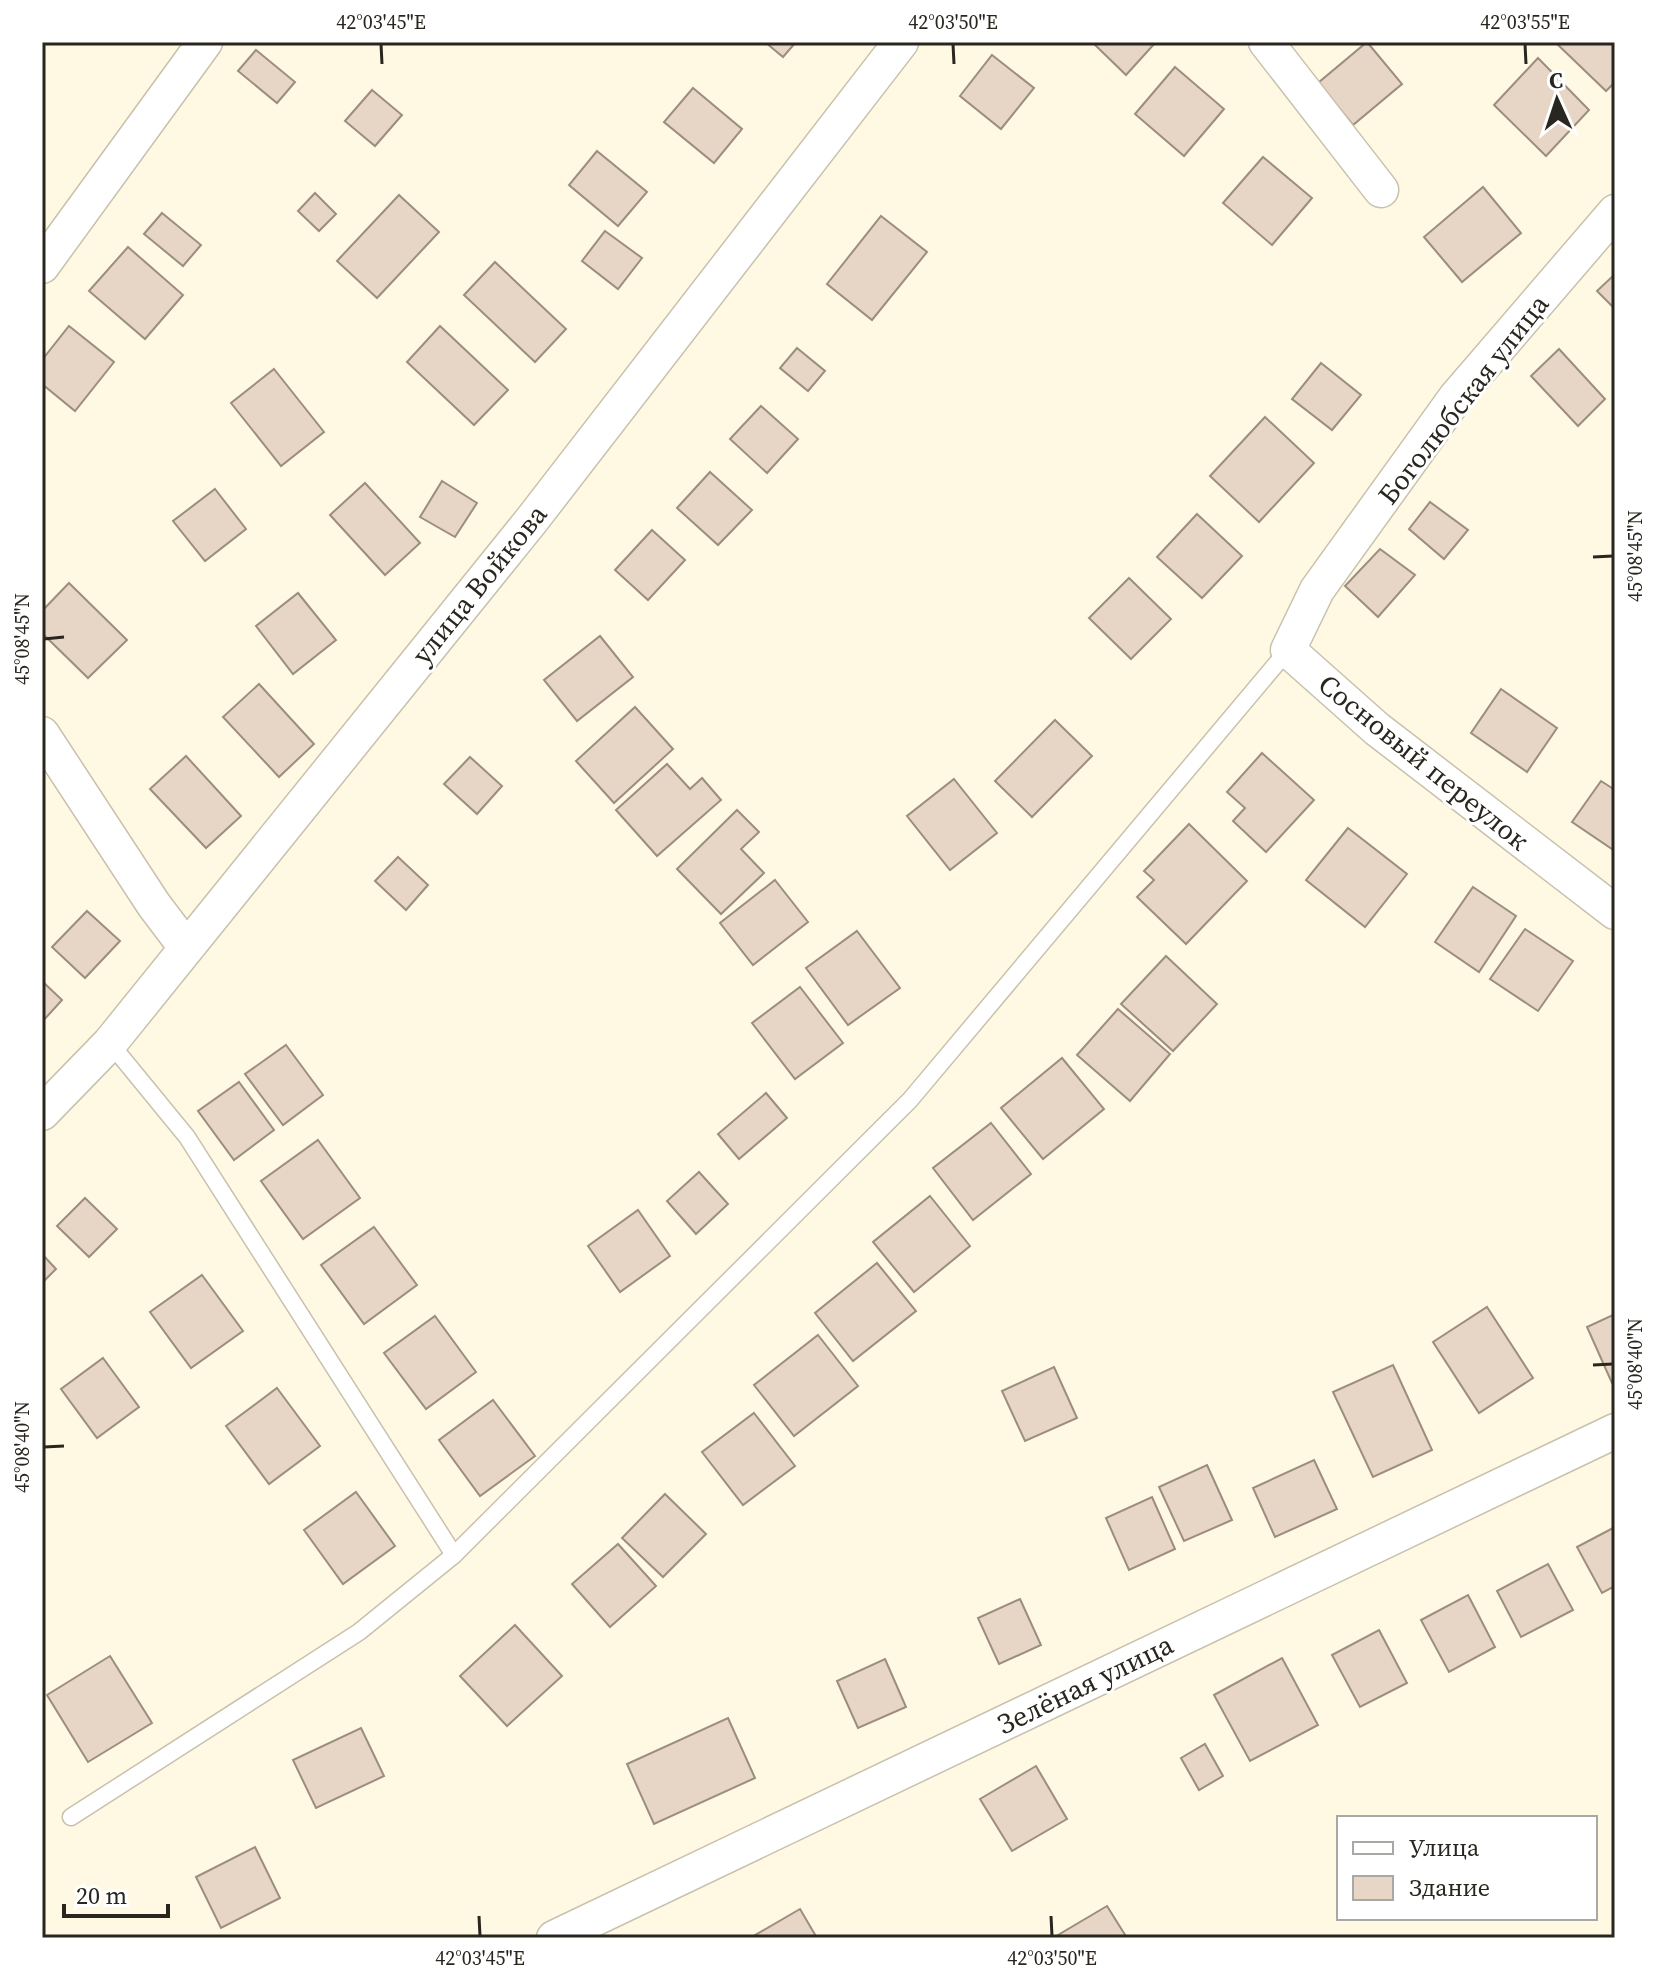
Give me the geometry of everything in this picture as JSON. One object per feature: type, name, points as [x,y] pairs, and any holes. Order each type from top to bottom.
[{"type":"street","points":[[42,266],[205,42]]},
{"type":"street","name":"улица Войкова","points":[[42,1113],[110,1043],[185,946],[531,521],[901,42]]},
{"type":"street","points":[[1266,42],[1381,190]]},
{"type":"street","name":"Боголюбская улица","points":[[1288,650],[1317,590],[1456,397],[1615,212]]},
{"type":"street","name":"Сосновый переулок","points":[[1288,650],[1377,729],[1615,912]]},
{"type":"street","points":[[42,734],[154,905],[185,946]]},
{"type":"street","name":"Зелёная улица","points":[[554,1938],[1615,1431]]},
{"type":"lane","points":[[71,1817],[359,1632],[454,1555],[910,1100],[1288,650]]},
{"type":"lane","points":[[110,1043],[187,1137],[454,1555]]},
{"type":"building","points":[[765,42],[796,42],[783,57]]},
{"type":"building","points":[[1092,42],[1156,42],[1126,75]]},
{"type":"building","points":[[1367,42],[1402,84],[1353,125],[1318,83]]},
{"type":"building","points":[[1555,42],[1615,42],[1615,82],[1606,91]]},
{"type":"building","points":[[256,50],[295,82],[277,103],[238,71]]},
{"type":"building","points":[[992,55],[1034,88],[1001,129],[960,96]]},
{"type":"building","points":[[1538,58],[1589,110],[1546,156],[1494,105]]},
{"type":"building","points":[[1175,67],[1224,109],[1184,156],[1135,114]]},
{"type":"building","points":[[693,88],[742,129],[714,163],[664,122]]},
{"type":"building","points":[[372,90],[402,115],[375,146],[345,121]]},
{"type":"building","points":[[597,151],[647,192],[618,226],[569,185]]},
{"type":"building","points":[[1263,157],[1312,198],[1272,245],[1223,203]]},
{"type":"building","points":[[1483,187],[1521,233],[1462,282],[1424,237]]},
{"type":"building","points":[[315,193],[336,214],[319,231],[298,211]]},
{"type":"building","points":[[399,195],[439,232],[377,298],[337,261]]},
{"type":"building","points":[[162,213],[201,245],[183,266],[144,234]]},
{"type":"building","points":[[881,216],[927,252],[872,320],[827,284]]},
{"type":"building","points":[[605,231],[642,258],[618,289],[582,261]]},
{"type":"building","points":[[128,247],[183,295],[145,339],[89,291]]},
{"type":"building","points":[[495,262],[566,329],[535,362],[464,295]]},
{"type":"building","points":[[1615,274],[1615,309],[1597,291]]},
{"type":"building","points":[[69,326],[114,362],[75,411],[42,384],[42,360]]},
{"type":"building","points":[[440,326],[508,390],[474,425],[407,362]]},
{"type":"building","points":[[797,348],[825,371],[808,391],[780,368]]},
{"type":"building","points":[[1559,349],[1605,399],[1578,426],[1531,376]]},
{"type":"building","points":[[1321,363],[1361,395],[1332,430],[1292,399]]},
{"type":"building","points":[[274,369],[324,432],[281,466],[231,403]]},
{"type":"building","points":[[761,406],[798,439],[767,473],[730,439]]},
{"type":"building","points":[[1265,417],[1314,463],[1259,522],[1210,476]]},
{"type":"building","points":[[710,472],[752,510],[718,545],[677,508]]},
{"type":"building","points":[[442,481],[477,503],[455,537],[420,517]]},
{"type":"building","points":[[365,483],[420,543],[385,575],[330,515]]},
{"type":"building","points":[[215,489],[246,529],[205,561],[173,521]]},
{"type":"building","points":[[1430,502],[1468,530],[1444,559],[1409,529]]},
{"type":"building","points":[[1197,514],[1242,556],[1202,598],[1157,557]]},
{"type":"building","points":[[652,530],[685,560],[648,600],[615,570]]},
{"type":"building","points":[[1380,549],[1415,575],[1378,617],[1345,586]]},
{"type":"building","points":[[1129,578],[1171,619],[1131,659],[1089,618]]},
{"type":"building","points":[[69,583],[127,640],[88,678],[42,633],[42,611]]},
{"type":"building","points":[[298,593],[336,640],[293,674],[256,626]]},
{"type":"building","points":[[600,636],[633,677],[577,721],[544,680]]},
{"type":"building","points":[[259,684],[314,744],[279,777],[223,717]]},
{"type":"building","points":[[1501,689],[1557,728],[1527,772],[1471,733]]},
{"type":"building","points":[[635,707],[673,749],[614,803],[576,761]]},
{"type":"building","points":[[1055,720],[1092,756],[1032,817],[995,781]]},
{"type":"building","points":[[1262,753],[1314,800],[1266,852],[1233,821],[1245,808],[1227,792]]},
{"type":"building","points":[[186,756],[241,816],[206,848],[150,789]]},
{"type":"building","points":[[470,757],[502,786],[477,814],[444,784]]},
{"type":"building","points":[[667,764],[690,789],[702,778],[721,800],[657,856],[616,810]]},
{"type":"building","points":[[954,779],[997,833],[950,870],[907,816]]},
{"type":"building","points":[[1601,781],[1615,790],[1615,851],[1572,822]]},
{"type":"building","points":[[737,810],[759,832],[741,849],[764,873],[721,914],[677,869]]},
{"type":"building","points":[[1189,824],[1247,881],[1186,944],[1137,897],[1154,880],[1144,871]]},
{"type":"building","points":[[1348,828],[1407,874],[1365,927],[1306,880]]},
{"type":"building","points":[[398,857],[428,885],[406,910],[375,881]]},
{"type":"building","points":[[775,880],[808,922],[753,965],[720,923]]},
{"type":"building","points":[[1473,887],[1516,916],[1479,972],[1435,942]]},
{"type":"building","points":[[87,911],[120,941],[85,978],[52,947]]},
{"type":"building","points":[[1525,929],[1573,961],[1538,1011],[1490,979]]},
{"type":"building","points":[[857,931],[900,988],[848,1025],[806,968]]},
{"type":"building","points":[[1166,956],[1217,1004],[1173,1051],[1121,1004]]},
{"type":"building","points":[[42,981],[62,1000],[42,1022]]},
{"type":"building","points":[[800,987],[843,1043],[795,1079],[752,1023]]},
{"type":"building","points":[[1118,1009],[1170,1054],[1130,1101],[1077,1055]]},
{"type":"building","points":[[286,1045],[323,1095],[283,1125],[245,1074]]},
{"type":"building","points":[[1062,1058],[1104,1109],[1043,1159],[1001,1108]]},
{"type":"building","points":[[239,1082],[274,1130],[234,1160],[198,1111]]},
{"type":"building","points":[[766,1093],[787,1118],[739,1159],[718,1134]]},
{"type":"building","points":[[991,1123],[1031,1174],[973,1220],[933,1168]]},
{"type":"building","points":[[318,1140],[360,1198],[303,1239],[261,1181]]},
{"type":"building","points":[[699,1172],[728,1204],[696,1234],[667,1201]]},
{"type":"building","points":[[930,1196],[970,1246],[914,1292],[873,1242]]},
{"type":"building","points":[[85,1198],[117,1229],[89,1257],[57,1226]]},
{"type":"building","points":[[638,1210],[670,1256],[620,1292],[588,1246]]},
{"type":"building","points":[[374,1227],[417,1285],[364,1324],[321,1265]]},
{"type":"building","points":[[42,1254],[56,1269],[42,1283]]},
{"type":"building","points":[[877,1263],[916,1311],[853,1361],[815,1313]]},
{"type":"building","points":[[202,1275],[243,1331],[191,1368],[150,1312]]},
{"type":"building","points":[[1487,1307],[1533,1378],[1479,1413],[1433,1342]]},
{"type":"building","points":[[1615,1314],[1615,1381],[1612,1383],[1587,1327]]},
{"type":"building","points":[[435,1316],[476,1372],[426,1409],[384,1353]]},
{"type":"building","points":[[818,1335],[858,1386],[794,1436],[754,1385]]},
{"type":"building","points":[[103,1358],[139,1407],[97,1438],[61,1389]]},
{"type":"building","points":[[1393,1365],[1432,1450],[1373,1477],[1333,1392]]},
{"type":"building","points":[[1054,1367],[1077,1418],[1025,1441],[1002,1391]]},
{"type":"building","points":[[277,1388],[320,1446],[269,1484],[226,1426]]},
{"type":"building","points":[[493,1400],[535,1456],[480,1496],[439,1440]]},
{"type":"building","points":[[754,1413],[795,1466],[743,1505],[702,1452]]},
{"type":"building","points":[[1314,1460],[1337,1509],[1275,1537],[1253,1488]]},
{"type":"building","points":[[1207,1465],[1232,1520],[1184,1541],[1159,1487]]},
{"type":"building","points":[[356,1492],[395,1546],[343,1584],[304,1530]]},
{"type":"building","points":[[665,1494],[706,1534],[663,1577],[622,1538]]},
{"type":"building","points":[[1152,1497],[1175,1549],[1129,1570],[1106,1518]]},
{"type":"building","points":[[1615,1527],[1615,1586],[1602,1593],[1577,1547]]},
{"type":"building","points":[[618,1544],[656,1586],[610,1627],[572,1584]]},
{"type":"building","points":[[1548,1564],[1573,1610],[1521,1637],[1497,1591]]},
{"type":"building","points":[[1468,1595],[1495,1647],[1449,1672],[1421,1620]]},
{"type":"building","points":[[1020,1599],[1041,1645],[999,1664],[978,1618]]},
{"type":"building","points":[[515,1625],[562,1676],[507,1726],[460,1676]]},
{"type":"building","points":[[1379,1630],[1407,1683],[1360,1707],[1332,1655]]},
{"type":"building","points":[[110,1656],[152,1723],[88,1762],[47,1695]]},
{"type":"building","points":[[1282,1658],[1318,1725],[1250,1761],[1214,1695]]},
{"type":"building","points":[[885,1659],[906,1707],[858,1728],[837,1681]]},
{"type":"building","points":[[728,1718],[755,1778],[654,1824],[627,1764]]},
{"type":"building","points":[[361,1728],[384,1776],[316,1808],[293,1760]]},
{"type":"building","points":[[1205,1744],[1223,1776],[1199,1790],[1181,1758]]},
{"type":"building","points":[[1036,1766],[1067,1819],[1012,1851],[980,1799]]},
{"type":"building","points":[[255,1847],[280,1898],[221,1928],[196,1877]]},
{"type":"building","points":[[1107,1906],[1127,1938],[1053,1938]]},
{"type":"building","points":[[800,1909],[817,1938],[750,1938]]}]
